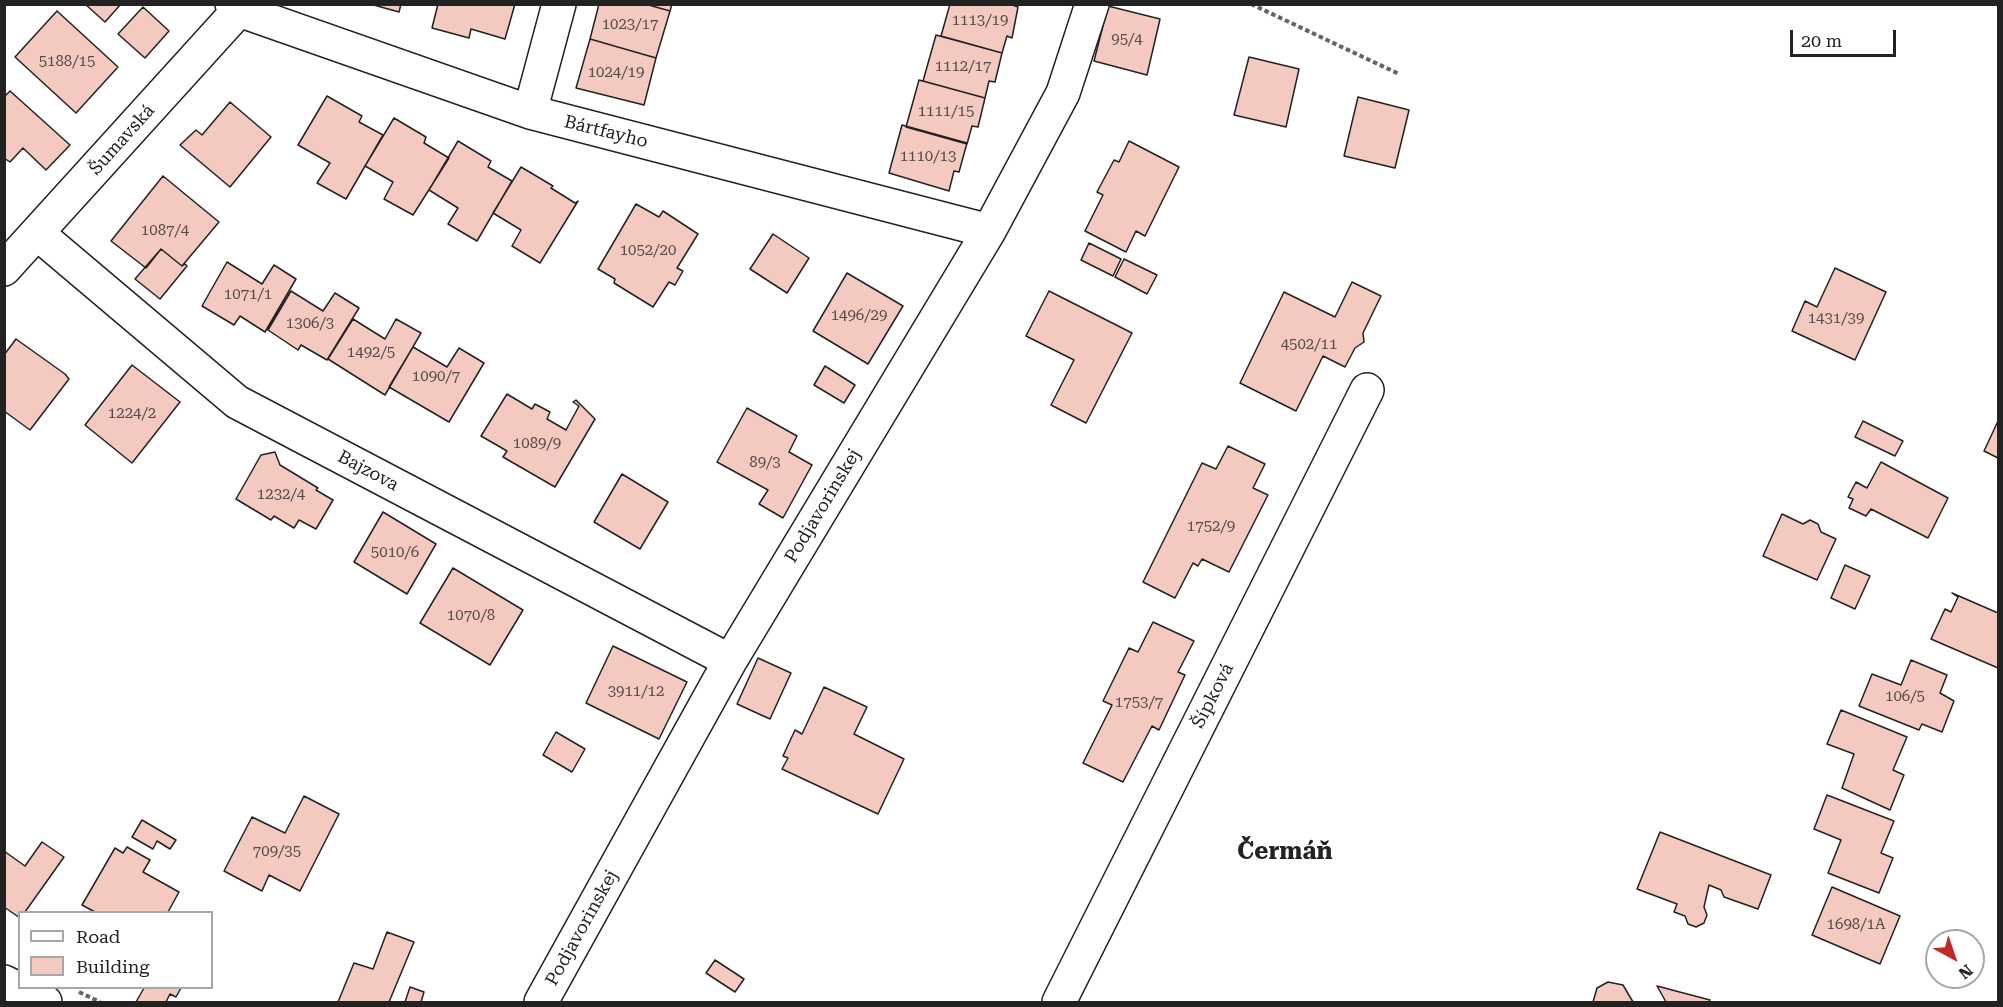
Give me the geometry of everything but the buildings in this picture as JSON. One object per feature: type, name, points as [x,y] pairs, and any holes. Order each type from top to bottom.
[{"type":"street","points":[[530,112],[559,4]]},
{"type":"street","name":"Podjavorinskej","points":[[541,1002],[730,661],[989,231],[1063,93],[1092,4]]},
{"type":"street","name":"Bártfayho","points":[[236,8],[530,112],[989,231]]},
{"type":"street","name":"Šumavská","points":[[4,269],[236,8]]},
{"type":"street","name":"Bajzova","points":[[37,233],[237,402],[730,661]]},
{"type":"street","name":"Šípková","points":[[1059,1002],[1367,390]]},
{"type":"street","points":[[4,982],[18,989]]},
{"type":"street","points":[[18,989],[45,1002]]},
{"type":"path","points":[[1251,4],[1399,74]]},
{"type":"path","points":[[74,989],[100,1002]]},
{"type":"district","name":"Čermáň","points":[[1285,852]]}]
